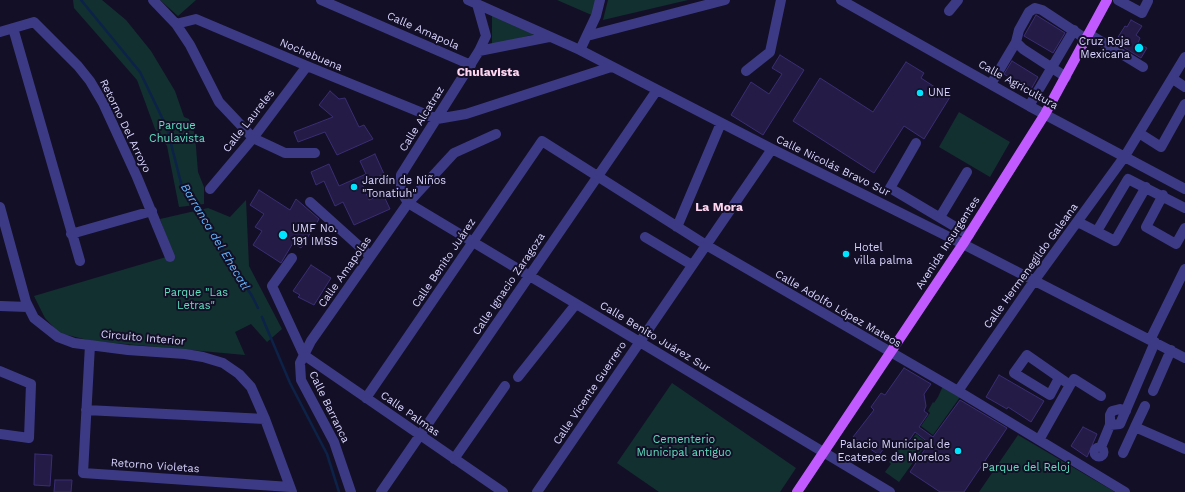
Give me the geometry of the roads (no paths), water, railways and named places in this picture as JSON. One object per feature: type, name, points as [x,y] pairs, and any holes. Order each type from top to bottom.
[{"type":"main road","name":"Avenida Insurgentes","points":[[797,492],[969,235],[1045,114],[1106,0]]},
{"type":"street","points":[[153,0],[176,24],[190,45],[219,102],[253,138],[285,153],[315,153]]},
{"type":"street","name":"Calle Amapola","points":[[321,0],[471,65]]},
{"type":"street","name":"Calle Nicolás Bravo Sur","points":[[468,0],[580,50],[1185,358]]},
{"type":"street","points":[[580,50],[596,16],[600,0]]},
{"type":"street","points":[[587,36],[725,0]]},
{"type":"street","points":[[746,71],[770,52],[781,0]]},
{"type":"street","name":"Calle Agricultura","points":[[841,0],[1029,106],[1185,189]]},
{"type":"street","points":[[948,11],[958,0]]},
{"type":"street","points":[[1118,0],[1142,13],[1148,1]]},
{"type":"street","name":"Calle Alcatraz","points":[[408,203],[401,190],[401,175],[471,65],[486,36],[477,4]]},
{"type":"street","points":[[991,84],[1016,42],[1019,30],[1029,12],[1035,8],[1042,10],[1074,30],[1088,36],[1143,67]]},
{"type":"street","name":"Nochebuena","points":[[176,24],[196,19],[437,119]]},
{"type":"street","name":"Retorno Del Arroyo","points":[[0,32],[34,22],[78,66],[90,81],[103,103],[152,211],[170,257]]},
{"type":"street","points":[[13,28],[80,261]]},
{"type":"street","points":[[1029,106],[1074,30]]},
{"type":"street","points":[[479,51],[549,37]]},
{"type":"street","points":[[1016,42],[1066,77]]},
{"type":"street","name":"Calle Hermenegildo Galeana","points":[[958,391],[1034,281],[1125,156],[1185,57]]},
{"type":"street","name":"Calle Laureles","points":[[210,189],[253,138],[307,66]]},
{"type":"street","points":[[437,119],[466,114],[611,67]]},
{"type":"street","points":[[1173,79],[1185,88]]},
{"type":"street","name":"Calle Ignacio Zaragoza","points":[[381,492],[657,90]]},
{"type":"street","points":[[1139,133],[1161,147],[1185,104]]},
{"type":"street","points":[[677,227],[721,123]]},
{"type":"street","name":"Calle Amapolas","points":[[304,355],[311,341],[408,203],[454,154],[496,134]]},
{"type":"street","name":"Calle Adolfo López Mateos","points":[[542,141],[706,245],[890,353],[958,391],[1125,492]]},
{"type":"street","name":"Calle Benito Juárez","points":[[366,398],[542,141]]},
{"type":"street","points":[[916,143],[890,188],[969,235]]},
{"type":"street","name":"Calle Vicente Guerrero","points":[[537,492],[772,149]]},
{"type":"street","points":[[940,218],[967,172]]},
{"type":"street","points":[[1097,231],[1128,179],[1163,195],[1185,208]]},
{"type":"street","points":[[1078,222],[1115,241],[1146,187]]},
{"type":"street","points":[[1163,195],[1146,227],[1176,244],[1185,228]]},
{"type":"street","points":[[310,202],[370,256]]},
{"type":"street","name":"Calle Benito Juárez Sur","points":[[408,203],[824,451],[890,492]]},
{"type":"street","name":"Circuito Interior","points":[[0,207],[4,242],[28,308],[34,318],[58,337],[74,343],[128,350],[185,354],[204,357],[222,363],[238,374],[251,387],[265,419],[291,489]]},
{"type":"street","points":[[71,234],[152,211]]},
{"type":"street","points":[[645,237],[692,265]]},
{"type":"street","points":[[292,258],[272,286],[304,355]]},
{"type":"street","points":[[1090,472],[1110,425],[1120,424],[1153,341],[1185,269]]},
{"type":"street","points":[[518,377],[576,304]]},
{"type":"street","points":[[0,306],[28,308]]},
{"type":"street","name":"Retorno Violetas","points":[[90,345],[83,473],[291,489]]},
{"type":"street","points":[[1153,391],[1171,350]]},
{"type":"street","name":"Calle Palmas","points":[[304,355],[503,492]]},
{"type":"street","name":"Calle Barranca","points":[[304,355],[299,372],[301,380],[334,442],[351,492]]},
{"type":"street","points":[[0,371],[31,384],[29,438],[0,434]]},
{"type":"street","points":[[1059,378],[1070,386]]},
{"type":"street","points":[[1039,440],[1074,379],[1101,396]]},
{"type":"street","points":[[454,459],[505,386]]},
{"type":"street","points":[[1123,453],[1145,406]]},
{"type":"street","points":[[86,410],[265,419]]},
{"type":"street","points":[[1135,427],[1185,449]]},
{"type":"waterway","name":"Barranca del Ehecatl","points":[[81,0],[140,72],[167,128],[182,187],[252,296],[258,308]]},
{"type":"waterway","name":"Barranca del Ehecatl","points":[[262,317],[290,383],[327,454],[339,492]]},
{"type":"place","name":"Cruz Roja Mexicana","points":[[1139,48]]},
{"type":"place","name":"UNE","points":[[920,93]]},
{"type":"place","name":"Jardín de Niños \"Tonatiuh\"","points":[[354,187]]},
{"type":"place","name":"UMF No. 191 IMSS","points":[[283,235]]},
{"type":"place","name":"Hotel villa palma","points":[[846,254]]},
{"type":"place","name":"Palacio Municipal de Ecatepec de Morelos","points":[[958,451]]},
{"type":"district","name":"Chulavista","points":[[488,72]]},
{"type":"district","name":"La Mora","points":[[719,207]]},
{"type":"park label","name":"Parque Chulavista","points":[[177,132]]},
{"type":"park label","name":"Parque \"Las Letras\"","points":[[196,299]]},
{"type":"park label","name":"Cementerio Municipal antiguo","points":[[684,446]]},
{"type":"park label","name":"Parque del Reloj","points":[[1026,468]]}]
